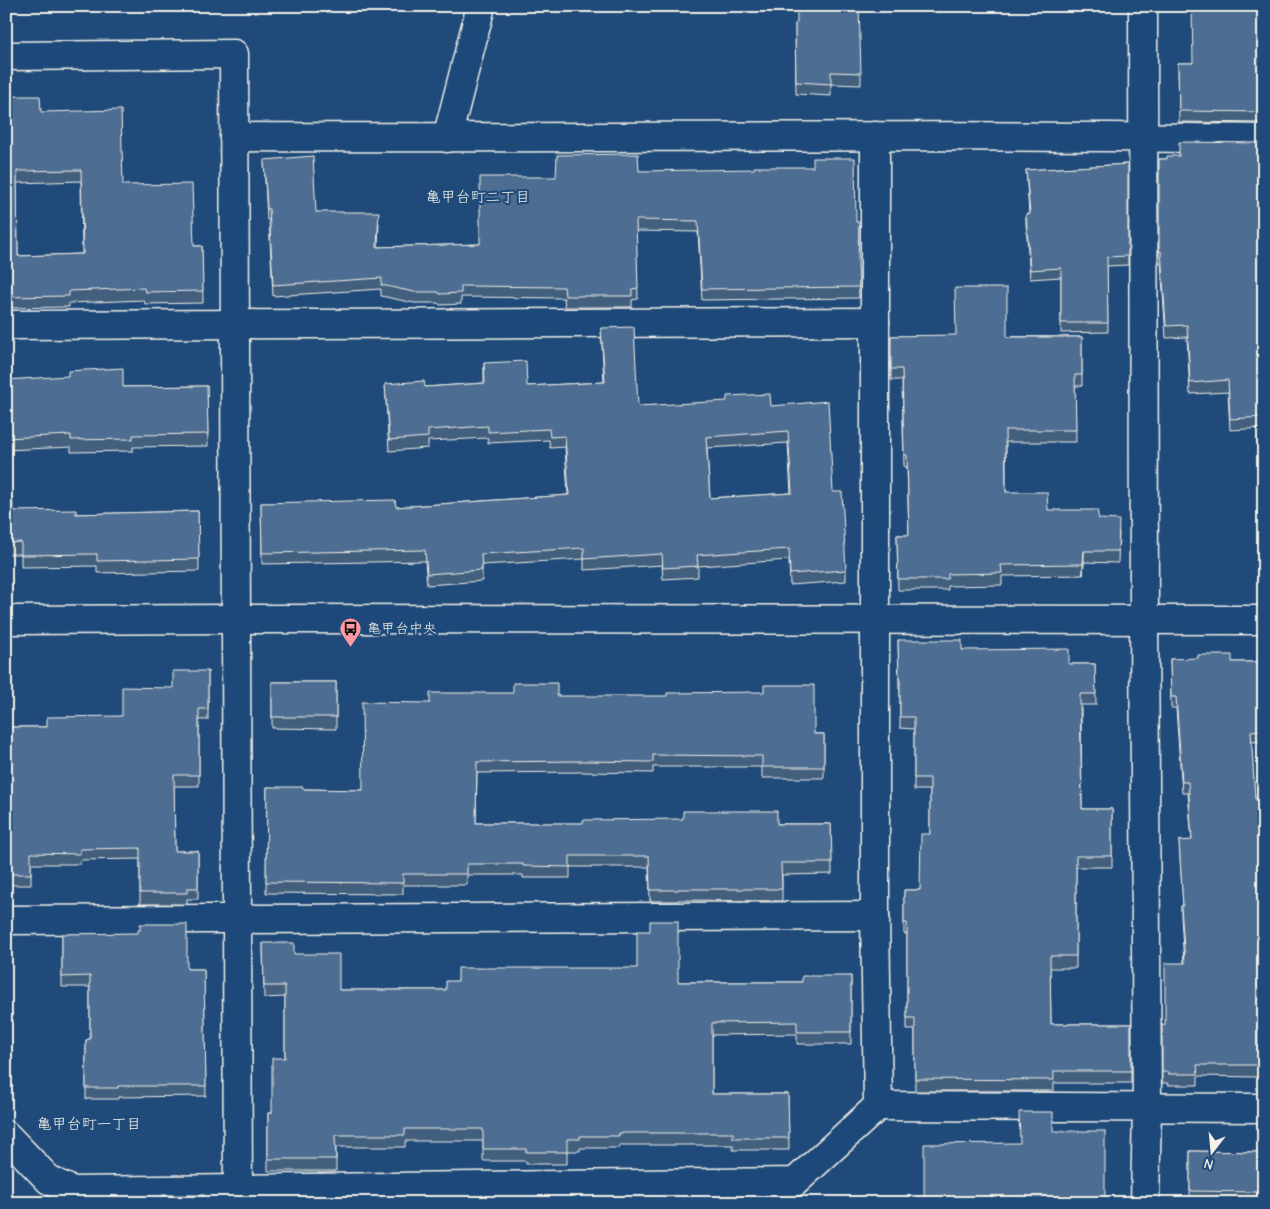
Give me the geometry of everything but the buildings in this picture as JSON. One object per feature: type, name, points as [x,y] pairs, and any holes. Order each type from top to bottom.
[{"type":"street","points":[[447,138],[481,6]]},
{"type":"street","points":[[1143,6],[1147,1107],[1145,1203]]},
{"type":"street","points":[[6,56],[234,54],[238,1196]]},
{"type":"street","points":[[875,136],[875,916],[878,1106]]},
{"type":"street","points":[[234,138],[875,136],[1264,138]]},
{"type":"street","points":[[6,325],[875,322]]},
{"type":"street","points":[[6,620],[1264,620]]},
{"type":"street","points":[[6,920],[875,916]]},
{"type":"street","points":[[6,1136],[49,1180],[73,1191],[238,1196],[712,1193],[795,1182],[878,1106],[1264,1108]]},
{"type":"place","name":"亀甲台中央","points":[[351,647]]},
{"type":"district","name":"亀甲台町二丁目","points":[[478,197]]},
{"type":"district","name":"亀甲台町一丁目","points":[[89,1124]]}]
